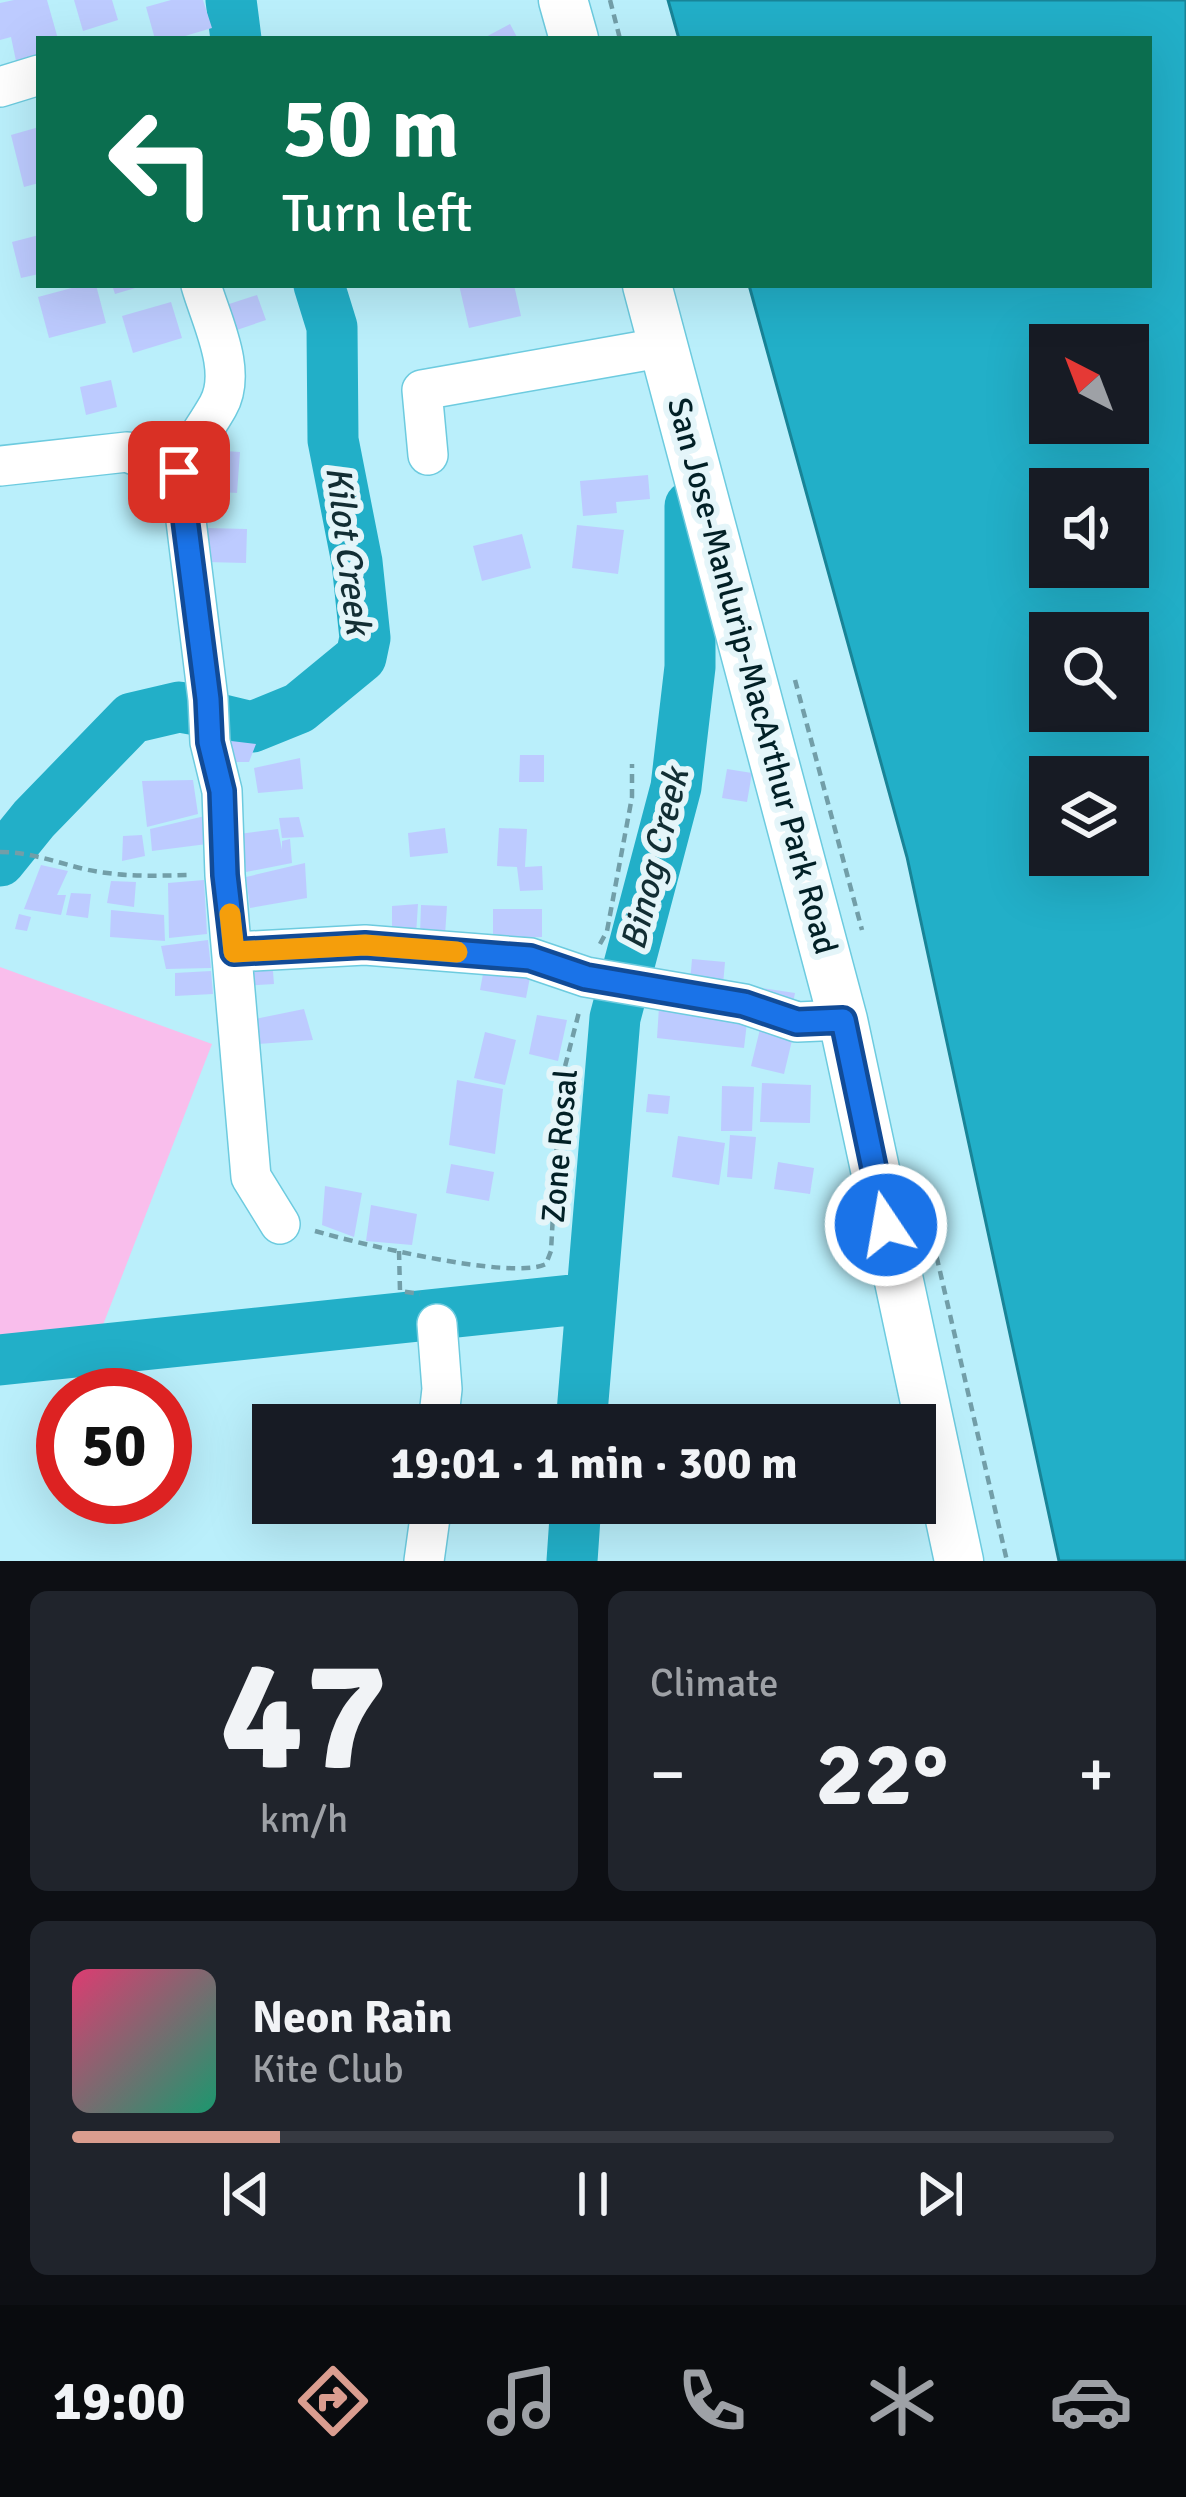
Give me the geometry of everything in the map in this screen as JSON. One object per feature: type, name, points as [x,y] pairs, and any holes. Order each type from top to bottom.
[{"type":"main road","points":[[563,0],[573,36]]},
{"type":"main road","name":"San Jose-Manlurip-MacArthur Park Road","points":[[648,288],[843,1020],[959,1561]]},
{"type":"street","points":[[0,87],[36,76]]},
{"type":"street","points":[[202,288],[227,372],[221,401],[179,472],[210,742],[222,791],[251,1177],[280,1224]]},
{"type":"street","points":[[428,455],[422,390],[665,347]]},
{"type":"street","points":[[0,466],[127,452],[179,472]]},
{"type":"street","points":[[234,952],[365,945],[530,958],[586,977],[744,1004],[797,1022],[843,1020]]},
{"type":"street","points":[[435,1310],[440,1404]]},
{"type":"street","points":[[424,1561],[429,1524]]},
{"type":"path","points":[[610,0],[619,36]]},
{"type":"path","points":[[586,977],[607,931],[632,797],[632,764]]},
{"type":"path","points":[[0,852],[23,852],[85,869],[141,877],[225,875]]},
{"type":"path","name":"Zone Rosal","points":[[280,1224],[399,1251],[532,1270],[546,1264],[556,1188],[554,1137],[560,1085],[586,977]]},
{"type":"path","points":[[399,1251],[400,1291],[435,1310]]},
{"type":"shaded area","points":[[0,967],[212,1044],[101,1330],[0,1337]]},
{"type":"water","points":[[668,0],[1186,0],[1186,1561],[1059,1561],[907,857],[750,288],[1152,288],[1152,36],[678,36]]},
{"type":"building","points":[[47,0],[57,36],[36,36],[36,56],[16,61],[11,37],[0,40],[0,3]]},
{"type":"building","points":[[74,0],[112,0],[118,20],[83,31]]},
{"type":"building","points":[[171,0],[203,0],[212,28],[185,36],[154,36],[146,7]]},
{"type":"building","points":[[510,24],[516,36],[488,36]]},
{"type":"building","points":[[36,128],[36,184],[24,187],[11,135]]},
{"type":"building","points":[[36,236],[36,275],[21,278],[12,242]]},
{"type":"building","points":[[72,288],[97,288],[106,323],[49,338],[38,297]]},
{"type":"building","points":[[460,288],[515,288],[521,316],[469,328]]},
{"type":"building","points":[[257,295],[266,320],[231,332],[223,306]]},
{"type":"building","points":[[171,302],[182,338],[133,353],[122,316]]},
{"type":"building","points":[[111,380],[117,407],[86,415],[80,387]]},
{"type":"building","points":[[195,449],[240,452],[237,493],[191,490]]},
{"type":"building","points":[[648,475],[650,499],[616,502],[617,513],[583,516],[580,481]]},
{"type":"building","points":[[577,525],[624,530],[618,574],[572,568]]},
{"type":"building","points":[[207,528],[247,529],[246,563],[206,562]]},
{"type":"building","points":[[522,534],[531,568],[482,581],[473,546]]},
{"type":"building","points":[[223,740],[256,744],[249,762],[221,762]]},
{"type":"building","points":[[520,755],[544,755],[544,782],[519,782]]},
{"type":"building","points":[[300,758],[303,789],[258,793],[254,768]]},
{"type":"building","points":[[727,769],[752,773],[747,802],[722,798]]},
{"type":"building","points":[[193,780],[198,814],[147,827],[142,781]]},
{"type":"building","points":[[205,816],[207,844],[152,851],[150,829]]},
{"type":"building","points":[[299,817],[304,837],[282,838],[279,818]]},
{"type":"building","points":[[445,828],[448,853],[410,857],[408,833]]},
{"type":"building","points":[[499,828],[527,829],[525,867],[542,866],[543,890],[520,891],[517,867],[497,866]]},
{"type":"building","points":[[278,829],[282,850],[282,841],[290,839],[292,863],[246,872],[239,834]]},
{"type":"building","points":[[142,835],[145,856],[122,861],[123,836]]},
{"type":"building","points":[[305,863],[307,898],[250,908],[246,877]]},
{"type":"building","points":[[41,865],[68,871],[57,895],[66,895],[61,915],[24,909]]},
{"type":"building","points":[[204,880],[207,934],[169,938],[168,883]]},
{"type":"building","points":[[111,881],[136,882],[134,907],[107,903]]},
{"type":"building","points":[[71,893],[91,894],[88,918],[66,915]]},
{"type":"building","points":[[418,904],[416,935],[392,934],[392,906]]},
{"type":"building","points":[[421,905],[447,906],[445,935],[420,934]]},
{"type":"building","points":[[493,909],[542,909],[542,937],[493,938]]},
{"type":"building","points":[[111,910],[164,915],[165,941],[110,937]]},
{"type":"building","points":[[19,914],[31,917],[27,931],[15,929]]},
{"type":"building","points":[[208,940],[211,968],[166,969],[161,946]]},
{"type":"building","points":[[486,958],[532,967],[526,998],[480,990]]},
{"type":"building","points":[[272,959],[274,984],[244,986],[244,961]]},
{"type":"building","points":[[692,959],[725,962],[723,985],[690,982]]},
{"type":"building","points":[[211,971],[213,994],[175,996],[175,973]]},
{"type":"building","points":[[762,988],[795,993],[792,1008],[759,1002]]},
{"type":"building","points":[[659,1007],[748,1014],[744,1048],[657,1038]]},
{"type":"building","points":[[304,1009],[313,1040],[258,1044],[255,1019]]},
{"type":"building","points":[[537,1015],[567,1020],[558,1061],[529,1054]]},
{"type":"building","points":[[761,1025],[794,1032],[784,1074],[751,1066]]},
{"type":"building","points":[[485,1032],[516,1040],[505,1085],[474,1078]]},
{"type":"building","points":[[457,1080],[503,1089],[495,1154],[449,1145]]},
{"type":"building","points":[[762,1083],[811,1085],[810,1123],[760,1122]]},
{"type":"building","points":[[722,1086],[754,1087],[752,1131],[721,1131]]},
{"type":"building","points":[[648,1094],[670,1096],[668,1114],[646,1112]]},
{"type":"building","points":[[730,1135],[756,1137],[752,1179],[727,1177]]},
{"type":"building","points":[[678,1136],[725,1143],[719,1185],[672,1177]]},
{"type":"building","points":[[778,1162],[814,1168],[810,1194],[774,1189]]},
{"type":"building","points":[[451,1164],[494,1172],[489,1201],[446,1193]]},
{"type":"building","points":[[325,1186],[362,1193],[354,1237],[322,1225]]},
{"type":"building","points":[[371,1205],[417,1214],[412,1245],[366,1241]]},
{"type":"waterway","name":"Kilot Creek","points":[[231,0],[236,36]]},
{"type":"waterway","name":"Kilot Creek","points":[[223,720],[252,727],[299,708],[361,657],[365,638],[357,562],[333,440],[332,327],[320,288]]},
{"type":"waterway","name":"Binog Creek","points":[[583,1404],[615,1018],[676,787],[690,667],[690,506]]},
{"type":"waterway","name":"Kilot Creek","points":[[0,861],[132,718],[179,707],[196,710]]},
{"type":"waterway","points":[[0,1360],[590,1298]]},
{"type":"waterway","name":"Binog Creek","points":[[572,1561],[575,1524]]},
{"type":"slow traffic","points":[[230,914],[234,952],[365,945],[457,952]]},
{"type":"route","points":[[179,472],[210,742],[222,791],[234,952],[365,945],[530,958],[586,977],[700,994],[797,1022],[843,1020],[886,1225]]}]
